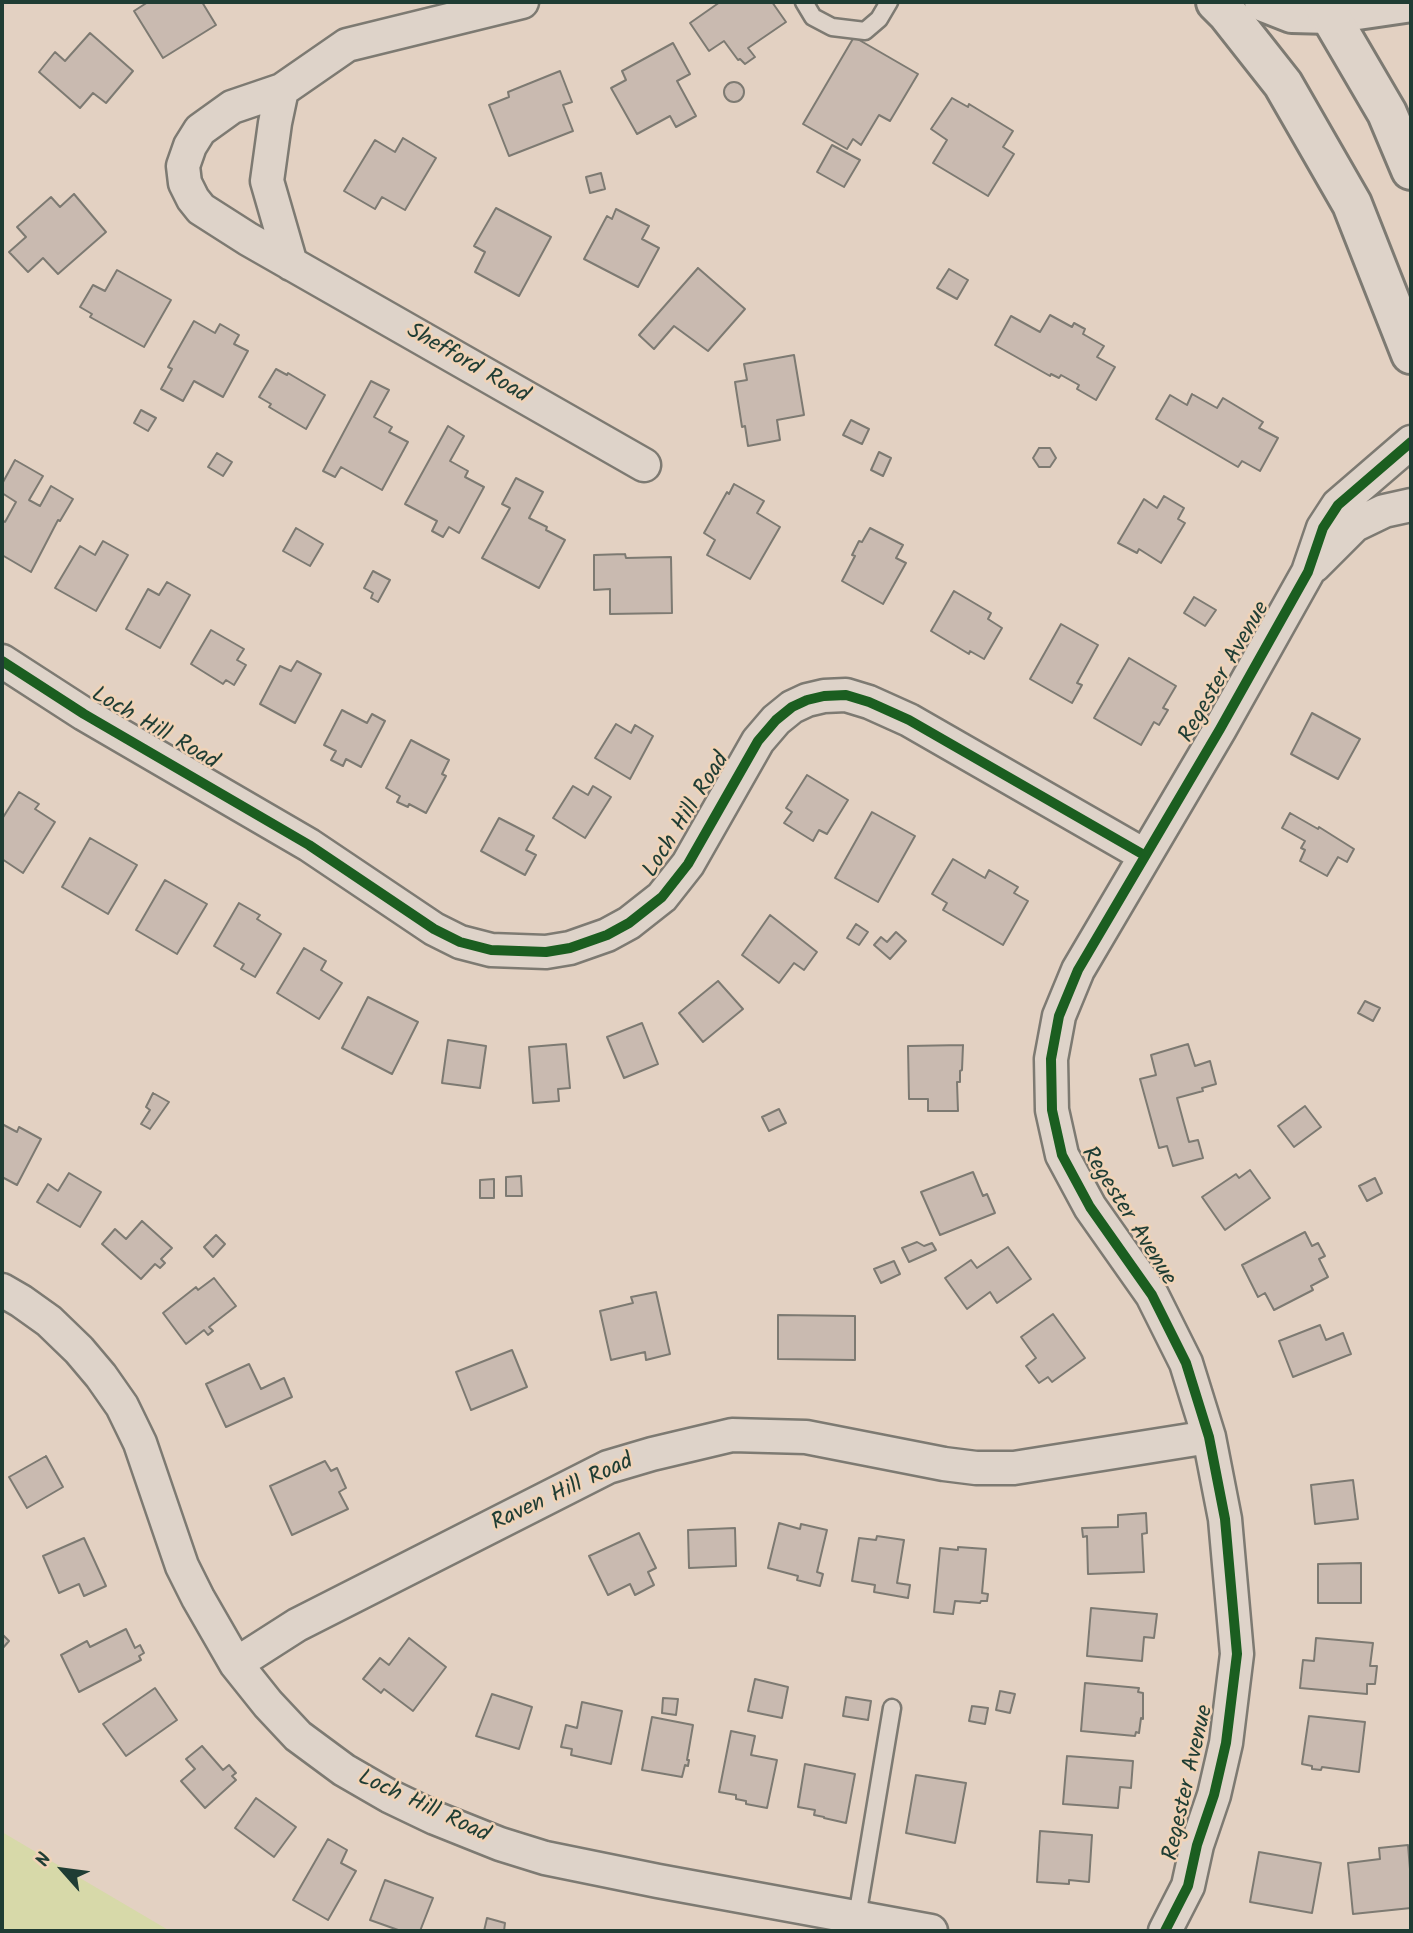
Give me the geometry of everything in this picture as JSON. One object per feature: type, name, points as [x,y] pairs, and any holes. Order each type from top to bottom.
[{"type":"main road","points":[[1216,2],[1283,84],[1352,204],[1411,354]]},
{"type":"main road","points":[[1264,2],[1292,13],[1411,2]]},
{"type":"main road","points":[[1326,8],[1387,113],[1411,170]]},
{"type":"street","name":"Shefford Road","points":[[522,2],[347,45],[282,90],[232,107],[200,130],[190,146],[183,166],[185,184],[201,209],[291,264],[643,465]]},
{"type":"street","points":[[282,90],[267,181],[291,264]]},
{"type":"street","name":"Regester Avenue","points":[[1165,1931],[1188,1886],[1226,1742],[1237,1654],[1225,1519],[1209,1437],[1186,1363],[1152,1295],[1090,1207],[1062,1155],[1052,1110],[1051,1059],[1059,1016],[1078,970],[1220,729],[1308,572],[1324,528],[1338,505],[1411,442]]},
{"type":"street","name":"Regester Avenue","points":[[1308,572],[1355,525],[1384,511],[1411,505]]},
{"type":"street","name":"Loch Hill Road","points":[[2,661],[84,714],[309,845],[434,929],[460,942],[491,950],[546,952],[570,948],[607,935],[628,923],[662,897],[688,864],[758,741],[776,720],[792,707],[824,696],[846,695],[909,720],[1144,855]]},
{"type":"street","name":"Loch Hill Road","points":[[2,1290],[49,1321],[102,1376],[122,1406],[140,1443],[182,1566],[236,1664],[298,1736],[344,1770],[435,1818],[500,1844],[545,1858],[931,1931]]},
{"type":"street","name":"Raven Hill Road","points":[[236,1664],[297,1625],[608,1468],[652,1454],[732,1435],[806,1437],[976,1468],[1014,1468],[1209,1437]]},
{"type":"street","name":"Regester Avenue","points":[[1143,1931],[1165,1885],[1197,1845]]},
{"type":"lane","points":[[804,2],[813,17],[832,27],[865,31],[879,19],[890,2]]},
{"type":"lane","points":[[857,1917],[892,1708]]},
{"type":"green space","points":[[2,1832],[170,1931],[2,1931]]},
{"type":"building","points":[[148,2],[202,2],[216,25],[163,58],[134,11]]},
{"type":"building","points":[[720,2],[772,2],[786,22],[748,48],[755,57],[745,64],[738,60],[724,41],[709,51],[690,23]]},
{"type":"building","points":[[90,33],[133,71],[106,103],[93,93],[80,108],[39,72],[55,52],[65,61]]},
{"type":"building","points":[[854,37],[918,74],[890,121],[879,115],[861,145],[853,139],[847,149],[803,124]]},
{"type":"building","points":[[673,43],[690,74],[677,81],[696,116],[676,127],[670,116],[637,134],[611,88],[626,80],[622,71]]},
{"type":"building","points":[[560,71],[572,102],[563,105],[573,131],[509,156],[489,105],[509,97],[508,92]]},
{"type":"building","points":[[734,82],[741,85],[744,92],[741,99],[734,102],[727,99],[724,92],[727,85]]},
{"type":"building","points":[[952,98],[968,107],[969,104],[1013,131],[1003,147],[1014,154],[988,196],[933,163],[947,140],[931,129]]},
{"type":"building","points":[[403,138],[436,158],[405,210],[382,197],[375,209],[344,191],[375,140],[395,152]]},
{"type":"building","points":[[832,145],[860,160],[844,187],[817,172]]},
{"type":"building","points":[[601,173],[605,189],[590,193],[586,177]]},
{"type":"building","points":[[74,194],[106,232],[58,274],[43,258],[28,272],[9,252],[26,237],[17,227],[51,197],[60,207]]},
{"type":"building","points":[[496,208],[551,237],[519,296],[475,272],[485,252],[474,246]]},
{"type":"building","points":[[616,209],[649,226],[642,239],[659,248],[638,287],[584,259],[607,216],[612,219]]},
{"type":"building","points":[[698,268],[745,309],[708,351],[674,326],[654,349],[639,335]]},
{"type":"building","points":[[949,269],[968,280],[957,299],[937,288]]},
{"type":"building","points":[[117,270],[171,300],[144,347],[90,317],[92,314],[80,307],[93,285],[105,291]]},
{"type":"building","points":[[1050,315],[1072,327],[1074,323],[1085,329],[1083,334],[1104,346],[1097,357],[1115,367],[1096,400],[1077,389],[1079,385],[1061,375],[1059,378],[1051,374],[1050,376],[995,345],[1011,316],[1040,332]]},
{"type":"building","points":[[194,321],[215,333],[220,324],[239,335],[234,344],[248,351],[223,397],[194,381],[183,401],[161,389],[172,369],[168,367]]},
{"type":"building","points":[[794,355],[804,415],[777,420],[780,440],[748,446],[735,382],[747,380],[744,364]]},
{"type":"building","points":[[276,369],[325,395],[306,429],[269,407],[271,404],[259,397]]},
{"type":"building","points":[[371,381],[389,390],[374,417],[392,427],[389,432],[408,442],[382,490],[341,467],[335,477],[323,471]]},
{"type":"building","points":[[1192,394],[1217,408],[1223,398],[1263,422],[1259,428],[1278,438],[1260,471],[1242,461],[1238,467],[1156,419],[1170,395],[1187,405]]},
{"type":"building","points":[[141,410],[156,418],[148,431],[134,423]]},
{"type":"building","points":[[851,420],[869,429],[862,444],[843,435]]},
{"type":"building","points":[[448,426],[464,436],[450,461],[468,471],[465,477],[484,487],[459,533],[449,527],[443,537],[432,531],[437,521],[405,504]]},
{"type":"building","points":[[1039,448],[1050,448],[1056,458],[1050,467],[1039,467],[1033,458]]},
{"type":"building","points":[[879,452],[891,458],[883,476],[871,470]]},
{"type":"building","points":[[217,453],[232,462],[223,476],[208,467]]},
{"type":"building","points":[[15,460],[43,476],[29,500],[40,506],[51,486],[73,499],[60,521],[58,520],[31,572],[2,555],[2,520],[5,522],[16,502],[2,493],[2,484]]},
{"type":"building","points":[[516,478],[543,492],[529,518],[565,540],[539,588],[482,558],[510,508],[502,504]]},
{"type":"building","points":[[734,484],[764,501],[757,513],[780,527],[750,579],[707,555],[715,540],[704,533]]},
{"type":"building","points":[[1164,496],[1184,508],[1178,519],[1185,523],[1161,563],[1139,549],[1137,553],[1118,543],[1144,499],[1157,508]]},
{"type":"building","points":[[296,528],[323,544],[310,566],[283,551]]},
{"type":"building","points":[[870,528],[903,545],[896,558],[906,563],[883,604],[842,581],[855,556],[852,555],[859,541],[862,542]]},
{"type":"building","points":[[103,541],[128,555],[96,611],[55,588],[80,546],[95,555]]},
{"type":"building","points":[[625,554],[626,558],[671,557],[672,613],[610,614],[610,589],[594,590],[594,555]]},
{"type":"building","points":[[373,571],[390,580],[378,602],[371,598],[373,593],[364,588]]},
{"type":"building","points":[[167,582],[190,595],[160,648],[126,629],[148,589],[159,595]]},
{"type":"building","points":[[954,591],[991,613],[988,619],[1002,628],[984,659],[970,651],[969,654],[931,631]]},
{"type":"building","points":[[1194,597],[1216,610],[1205,626],[1184,613]]},
{"type":"building","points":[[1061,624],[1098,645],[1077,683],[1082,685],[1072,703],[1030,679]]},
{"type":"building","points":[[211,630],[244,649],[237,660],[246,665],[234,685],[226,680],[223,684],[191,664]]},
{"type":"building","points":[[1129,658],[1176,686],[1163,708],[1168,710],[1159,725],[1154,722],[1141,745],[1094,718]]},
{"type":"building","points":[[297,661],[321,674],[295,723],[260,704],[280,666],[291,671]]},
{"type":"building","points":[[342,710],[367,723],[372,714],[385,721],[361,767],[346,759],[343,766],[331,760],[336,751],[324,745]]},
{"type":"building","points":[[1312,713],[1360,739],[1338,779],[1291,754]]},
{"type":"building","points":[[616,724],[631,733],[635,725],[653,736],[630,779],[595,758]]},
{"type":"building","points":[[411,740],[449,760],[442,774],[446,776],[426,813],[409,804],[408,807],[397,802],[400,796],[386,788]]},
{"type":"building","points":[[807,775],[848,800],[827,834],[819,830],[813,841],[784,823],[792,812],[786,808]]},
{"type":"building","points":[[573,786],[588,795],[593,786],[611,797],[585,838],[553,818]]},
{"type":"building","points":[[19,792],[39,804],[35,809],[55,822],[23,873],[2,859],[2,819]]},
{"type":"building","points":[[872,812],[915,836],[878,902],[835,878]]},
{"type":"building","points":[[1290,813],[1354,849],[1347,862],[1338,857],[1327,876],[1300,861],[1305,850],[1301,848],[1305,841],[1282,828]]},
{"type":"building","points":[[499,818],[534,836],[526,850],[536,855],[525,875],[481,851]]},
{"type":"building","points":[[90,838],[137,865],[108,914],[62,887]]},
{"type":"building","points":[[953,859],[985,878],[989,870],[1018,887],[1014,893],[1028,901],[1003,945],[943,910],[947,903],[932,894]]},
{"type":"building","points":[[165,880],[207,904],[177,954],[136,930]]},
{"type":"building","points":[[239,903],[260,915],[257,919],[281,934],[255,977],[241,969],[244,964],[214,946]]},
{"type":"building","points":[[770,915],[817,952],[804,970],[794,963],[779,983],[742,955]]},
{"type":"building","points":[[856,924],[868,932],[859,945],[847,938]]},
{"type":"building","points":[[896,932],[906,941],[890,959],[874,945],[881,937],[887,942]]},
{"type":"building","points":[[304,948],[326,961],[321,970],[342,983],[319,1019],[277,993]]},
{"type":"building","points":[[718,981],[743,1009],[703,1042],[679,1013]]},
{"type":"building","points":[[368,997],[418,1022],[392,1074],[342,1048]]},
{"type":"building","points":[[1365,1001],[1380,1008],[1373,1021],[1358,1013]]},
{"type":"building","points":[[642,1023],[658,1064],[624,1078],[607,1037]]},
{"type":"building","points":[[448,1040],[486,1046],[480,1088],[442,1083]]},
{"type":"building","points":[[566,1044],[570,1088],[558,1089],[559,1101],[533,1103],[529,1047]]},
{"type":"building","points":[[1188,1044],[1195,1066],[1210,1061],[1216,1084],[1202,1088],[1203,1091],[1177,1098],[1189,1142],[1198,1140],[1203,1158],[1173,1166],[1167,1146],[1159,1148],[1140,1079],[1156,1075],[1151,1055]]},
{"type":"building","points":[[963,1045],[962,1070],[960,1082],[957,1082],[958,1111],[928,1111],[928,1099],[909,1099],[908,1046]]},
{"type":"building","points":[[153,1093],[169,1102],[150,1129],[141,1124],[150,1110],[146,1107]]},
{"type":"building","points":[[1305,1106],[1321,1127],[1294,1147],[1278,1126]]},
{"type":"building","points":[[779,1109],[786,1123],[769,1131],[762,1117]]},
{"type":"building","points":[[2,1124],[17,1132],[19,1127],[41,1139],[17,1185],[2,1177]]},
{"type":"building","points":[[1250,1170],[1270,1198],[1225,1230],[1202,1197],[1236,1174],[1239,1178]]},
{"type":"building","points":[[973,1172],[983,1196],[987,1194],[995,1213],[940,1235],[921,1192]]},
{"type":"building","points":[[69,1173],[101,1192],[80,1227],[37,1202],[48,1184],[58,1191]]},
{"type":"building","points":[[521,1176],[522,1196],[506,1196],[506,1177]]},
{"type":"building","points":[[1375,1178],[1382,1193],[1367,1201],[1359,1186]]},
{"type":"building","points":[[494,1179],[494,1198],[480,1198],[480,1180]]},
{"type":"building","points":[[142,1221],[172,1248],[161,1259],[165,1263],[160,1268],[155,1264],[141,1279],[102,1244],[115,1229],[126,1239]]},
{"type":"building","points":[[1305,1232],[1312,1246],[1318,1243],[1325,1256],[1319,1259],[1328,1277],[1311,1286],[1313,1290],[1274,1310],[1265,1293],[1258,1297],[1242,1265]]},
{"type":"building","points":[[216,1235],[225,1244],[213,1257],[204,1247]]},
{"type":"building","points":[[917,1242],[924,1246],[932,1243],[936,1250],[909,1262],[902,1248]]},
{"type":"building","points":[[1008,1247],[1031,1279],[997,1303],[990,1292],[967,1309],[945,1278],[971,1260],[977,1268]]},
{"type":"building","points":[[894,1261],[900,1274],[881,1283],[874,1269]]},
{"type":"building","points":[[214,1278],[236,1306],[209,1327],[213,1331],[208,1335],[204,1330],[186,1344],[163,1313],[196,1287],[198,1290]]},
{"type":"building","points":[[656,1292],[670,1354],[646,1360],[645,1352],[611,1360],[600,1311],[633,1303],[631,1297]]},
{"type":"building","points":[[1053,1314],[1085,1358],[1052,1382],[1048,1377],[1039,1383],[1026,1366],[1036,1358],[1021,1337]]},
{"type":"building","points":[[778,1315],[855,1316],[855,1360],[778,1359]]},
{"type":"building","points":[[1320,1325],[1326,1340],[1343,1333],[1351,1354],[1293,1377],[1279,1341]]},
{"type":"building","points":[[512,1350],[527,1387],[471,1410],[456,1372]]},
{"type":"building","points":[[249,1364],[261,1389],[284,1378],[292,1397],[226,1427],[206,1384]]},
{"type":"building","points":[[46,1456],[63,1487],[27,1508],[9,1477]]},
{"type":"building","points":[[325,1461],[331,1471],[337,1468],[346,1488],[339,1492],[348,1509],[292,1535],[270,1486]]},
{"type":"building","points":[[1353,1480],[1358,1519],[1315,1524],[1311,1485]]},
{"type":"building","points":[[1146,1513],[1147,1533],[1142,1534],[1144,1572],[1088,1574],[1087,1536],[1083,1537],[1082,1528],[1118,1527],[1118,1515]]},
{"type":"building","points":[[779,1523],[800,1529],[801,1524],[827,1530],[817,1572],[823,1574],[820,1586],[797,1580],[798,1576],[768,1568]]},
{"type":"building","points":[[735,1528],[736,1566],[689,1568],[688,1530]]},
{"type":"building","points":[[639,1533],[656,1568],[648,1572],[654,1585],[635,1595],[630,1584],[608,1595],[589,1556]]},
{"type":"building","points":[[877,1536],[904,1540],[897,1583],[910,1585],[908,1598],[874,1592],[875,1585],[852,1581],[859,1538],[876,1540]]},
{"type":"building","points":[[84,1538],[106,1586],[84,1596],[79,1584],[59,1593],[43,1556]]},
{"type":"building","points":[[958,1547],[986,1549],[982,1593],[988,1594],[987,1601],[955,1601],[953,1614],[934,1612],[940,1548],[958,1550]]},
{"type":"building","points":[[1361,1563],[1361,1603],[1318,1603],[1318,1564]]},
{"type":"building","points":[[1091,1608],[1157,1614],[1154,1638],[1144,1637],[1142,1661],[1087,1656]]},
{"type":"building","points":[[126,1629],[135,1648],[140,1645],[144,1653],[139,1656],[141,1660],[79,1692],[61,1655],[87,1641],[90,1647]]},
{"type":"building","points":[[2,1634],[9,1641],[2,1649]]},
{"type":"building","points":[[409,1638],[446,1667],[413,1711],[384,1689],[381,1693],[363,1679],[380,1658],[389,1665]]},
{"type":"building","points":[[1316,1638],[1373,1643],[1370,1666],[1377,1666],[1375,1684],[1367,1684],[1367,1694],[1300,1688],[1303,1660],[1314,1661]]},
{"type":"building","points":[[755,1679],[788,1687],[782,1718],[748,1711]]},
{"type":"building","points":[[1085,1683],[1139,1688],[1138,1692],[1143,1693],[1143,1719],[1141,1718],[1139,1733],[1136,1732],[1135,1736],[1081,1731]]},
{"type":"building","points":[[155,1688],[177,1720],[126,1756],[103,1724]]},
{"type":"building","points":[[1000,1691],[1015,1694],[1010,1713],[996,1710]]},
{"type":"building","points":[[492,1694],[532,1707],[519,1749],[476,1736]]},
{"type":"building","points":[[846,1697],[871,1701],[868,1720],[843,1716]]},
{"type":"building","points":[[663,1698],[678,1699],[676,1715],[662,1713]]},
{"type":"building","points":[[582,1702],[622,1711],[611,1764],[571,1755],[572,1749],[561,1747],[566,1725],[577,1728]]},
{"type":"building","points":[[972,1706],[988,1708],[985,1724],[969,1721]]},
{"type":"building","points":[[1309,1716],[1365,1722],[1359,1772],[1322,1767],[1321,1770],[1312,1769],[1312,1766],[1302,1764]]},
{"type":"building","points":[[652,1717],[693,1725],[688,1766],[685,1765],[682,1777],[642,1770]]},
{"type":"building","points":[[731,1731],[755,1736],[751,1755],[777,1760],[767,1808],[746,1804],[746,1801],[736,1799],[736,1795],[719,1792]]},
{"type":"building","points":[[202,1746],[223,1770],[229,1765],[236,1773],[232,1776],[236,1780],[205,1808],[181,1781],[195,1769],[186,1759]]},
{"type":"building","points":[[1067,1756],[1133,1761],[1131,1788],[1120,1787],[1118,1808],[1063,1804]]},
{"type":"building","points":[[805,1764],[855,1774],[846,1823],[814,1815],[815,1810],[798,1807]]},
{"type":"building","points":[[916,1775],[966,1783],[955,1843],[906,1833]]},
{"type":"building","points":[[256,1798],[296,1827],[274,1857],[235,1828]]},
{"type":"building","points":[[1040,1831],[1092,1835],[1089,1882],[1037,1882]]},
{"type":"building","points":[[328,1839],[347,1850],[341,1863],[356,1871],[328,1920],[293,1900]]},
{"type":"building","points":[[1408,1845],[1411,1908],[1353,1914],[1348,1863],[1380,1859],[1379,1848]]},
{"type":"building","points":[[1259,1852],[1321,1863],[1312,1913],[1250,1902]]},
{"type":"building","points":[[385,1880],[433,1898],[420,1931],[401,1931],[370,1920]]},
{"type":"building","points":[[487,1918],[505,1923],[504,1931],[484,1931]]},
{"type":"cycle path","points":[[1165,1931],[1188,1886],[1226,1743],[1237,1654],[1225,1519],[1209,1437],[1186,1363],[1152,1295],[1090,1207],[1062,1155],[1052,1110],[1051,1059],[1059,1016],[1078,970],[1220,729],[1308,572],[1323,528],[1338,505],[1411,442]]},
{"type":"cycle path","points":[[2,661],[84,714],[309,845],[434,929],[460,942],[491,950],[546,952],[570,948],[607,935],[629,923],[662,897],[688,864],[758,741],[776,720],[792,707],[824,696],[846,695],[909,720],[1144,855]]}]
